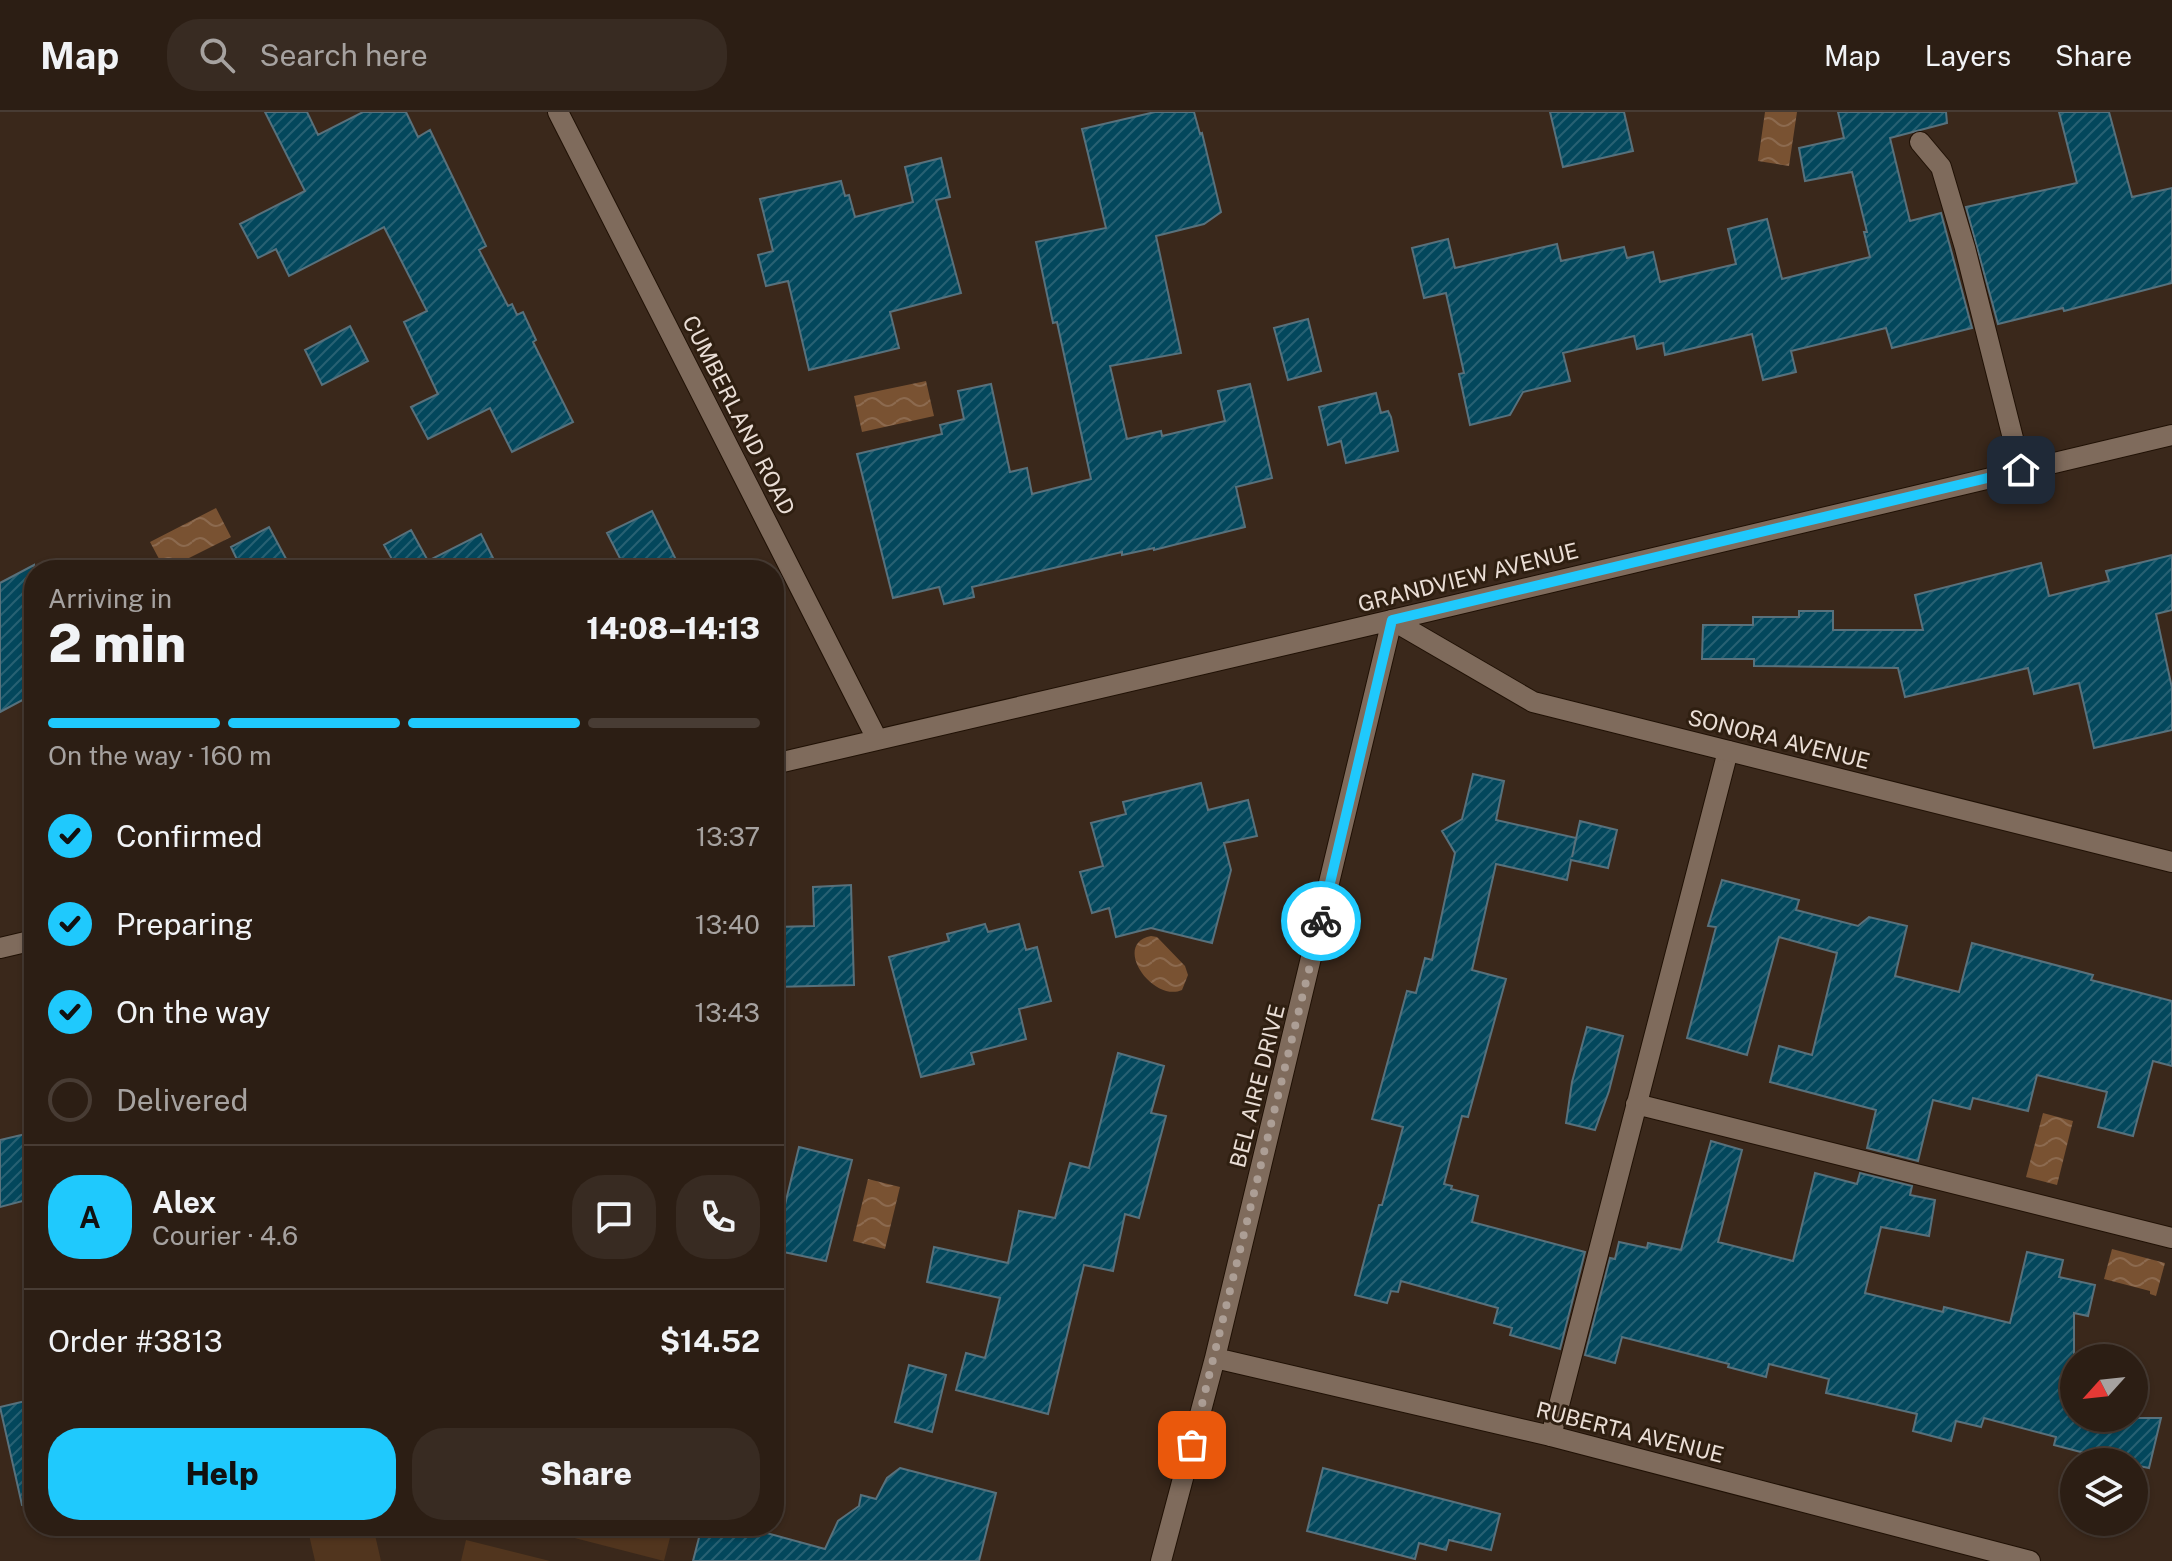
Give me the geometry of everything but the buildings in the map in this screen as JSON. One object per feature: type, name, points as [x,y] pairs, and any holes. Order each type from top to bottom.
[{"type":"street","name":"CUMBERLAND ROAD","points":[[558,112],[877,739]]},
{"type":"street","points":[[1920,142],[1941,167],[1965,248],[2021,470]]},
{"type":"street","name":"GRANDVIEW AVENUE","points":[[784,762],[2172,435]]},
{"type":"street","name":"SONORA AVENUE","points":[[1392,620],[1533,702],[2172,862]]},
{"type":"street","name":"BEL AIRE DRIVE","points":[[1161,1561],[1215,1358],[1392,620]]},
{"type":"street","points":[[1551,1436],[1728,751]]},
{"type":"street","points":[[0,948],[24,942]]},
{"type":"street","points":[[1636,1104],[2172,1238]]},
{"type":"street","name":"RUBERTA AVENUE","points":[[1215,1358],[1551,1436],[2030,1561]]},
{"type":"shaded area","points":[[309,1536],[375,1536],[381,1561],[315,1561]]},
{"type":"shaded area","points":[[567,1536],[670,1536],[664,1561]]},
{"type":"shaded area","points":[[466,1540],[550,1561],[461,1561]]},
{"type":"water","points":[[1765,112],[1797,112],[1789,166],[1758,161]]},
{"type":"water","points":[[926,381],[934,416],[862,432],[854,396]]},
{"type":"water","points":[[216,508],[231,537],[185,560],[160,560],[150,542]]},
{"type":"water","points":[[1157,937],[1185,966],[1188,975],[1182,990],[1171,992],[1159,988],[1141,971],[1135,950],[1140,941]]},
{"type":"water","points":[[2043,1113],[2073,1121],[2057,1185],[2026,1177]]},
{"type":"water","points":[[868,1179],[900,1187],[885,1249],[853,1241]]},
{"type":"water","points":[[2112,1249],[2165,1263],[2156,1296],[2150,1291],[2104,1279]]},
{"type":"way so far","points":[[1192,1445],[1321,921]]},
{"type":"route","points":[[1321,921],[1392,620],[2021,470]]}]
